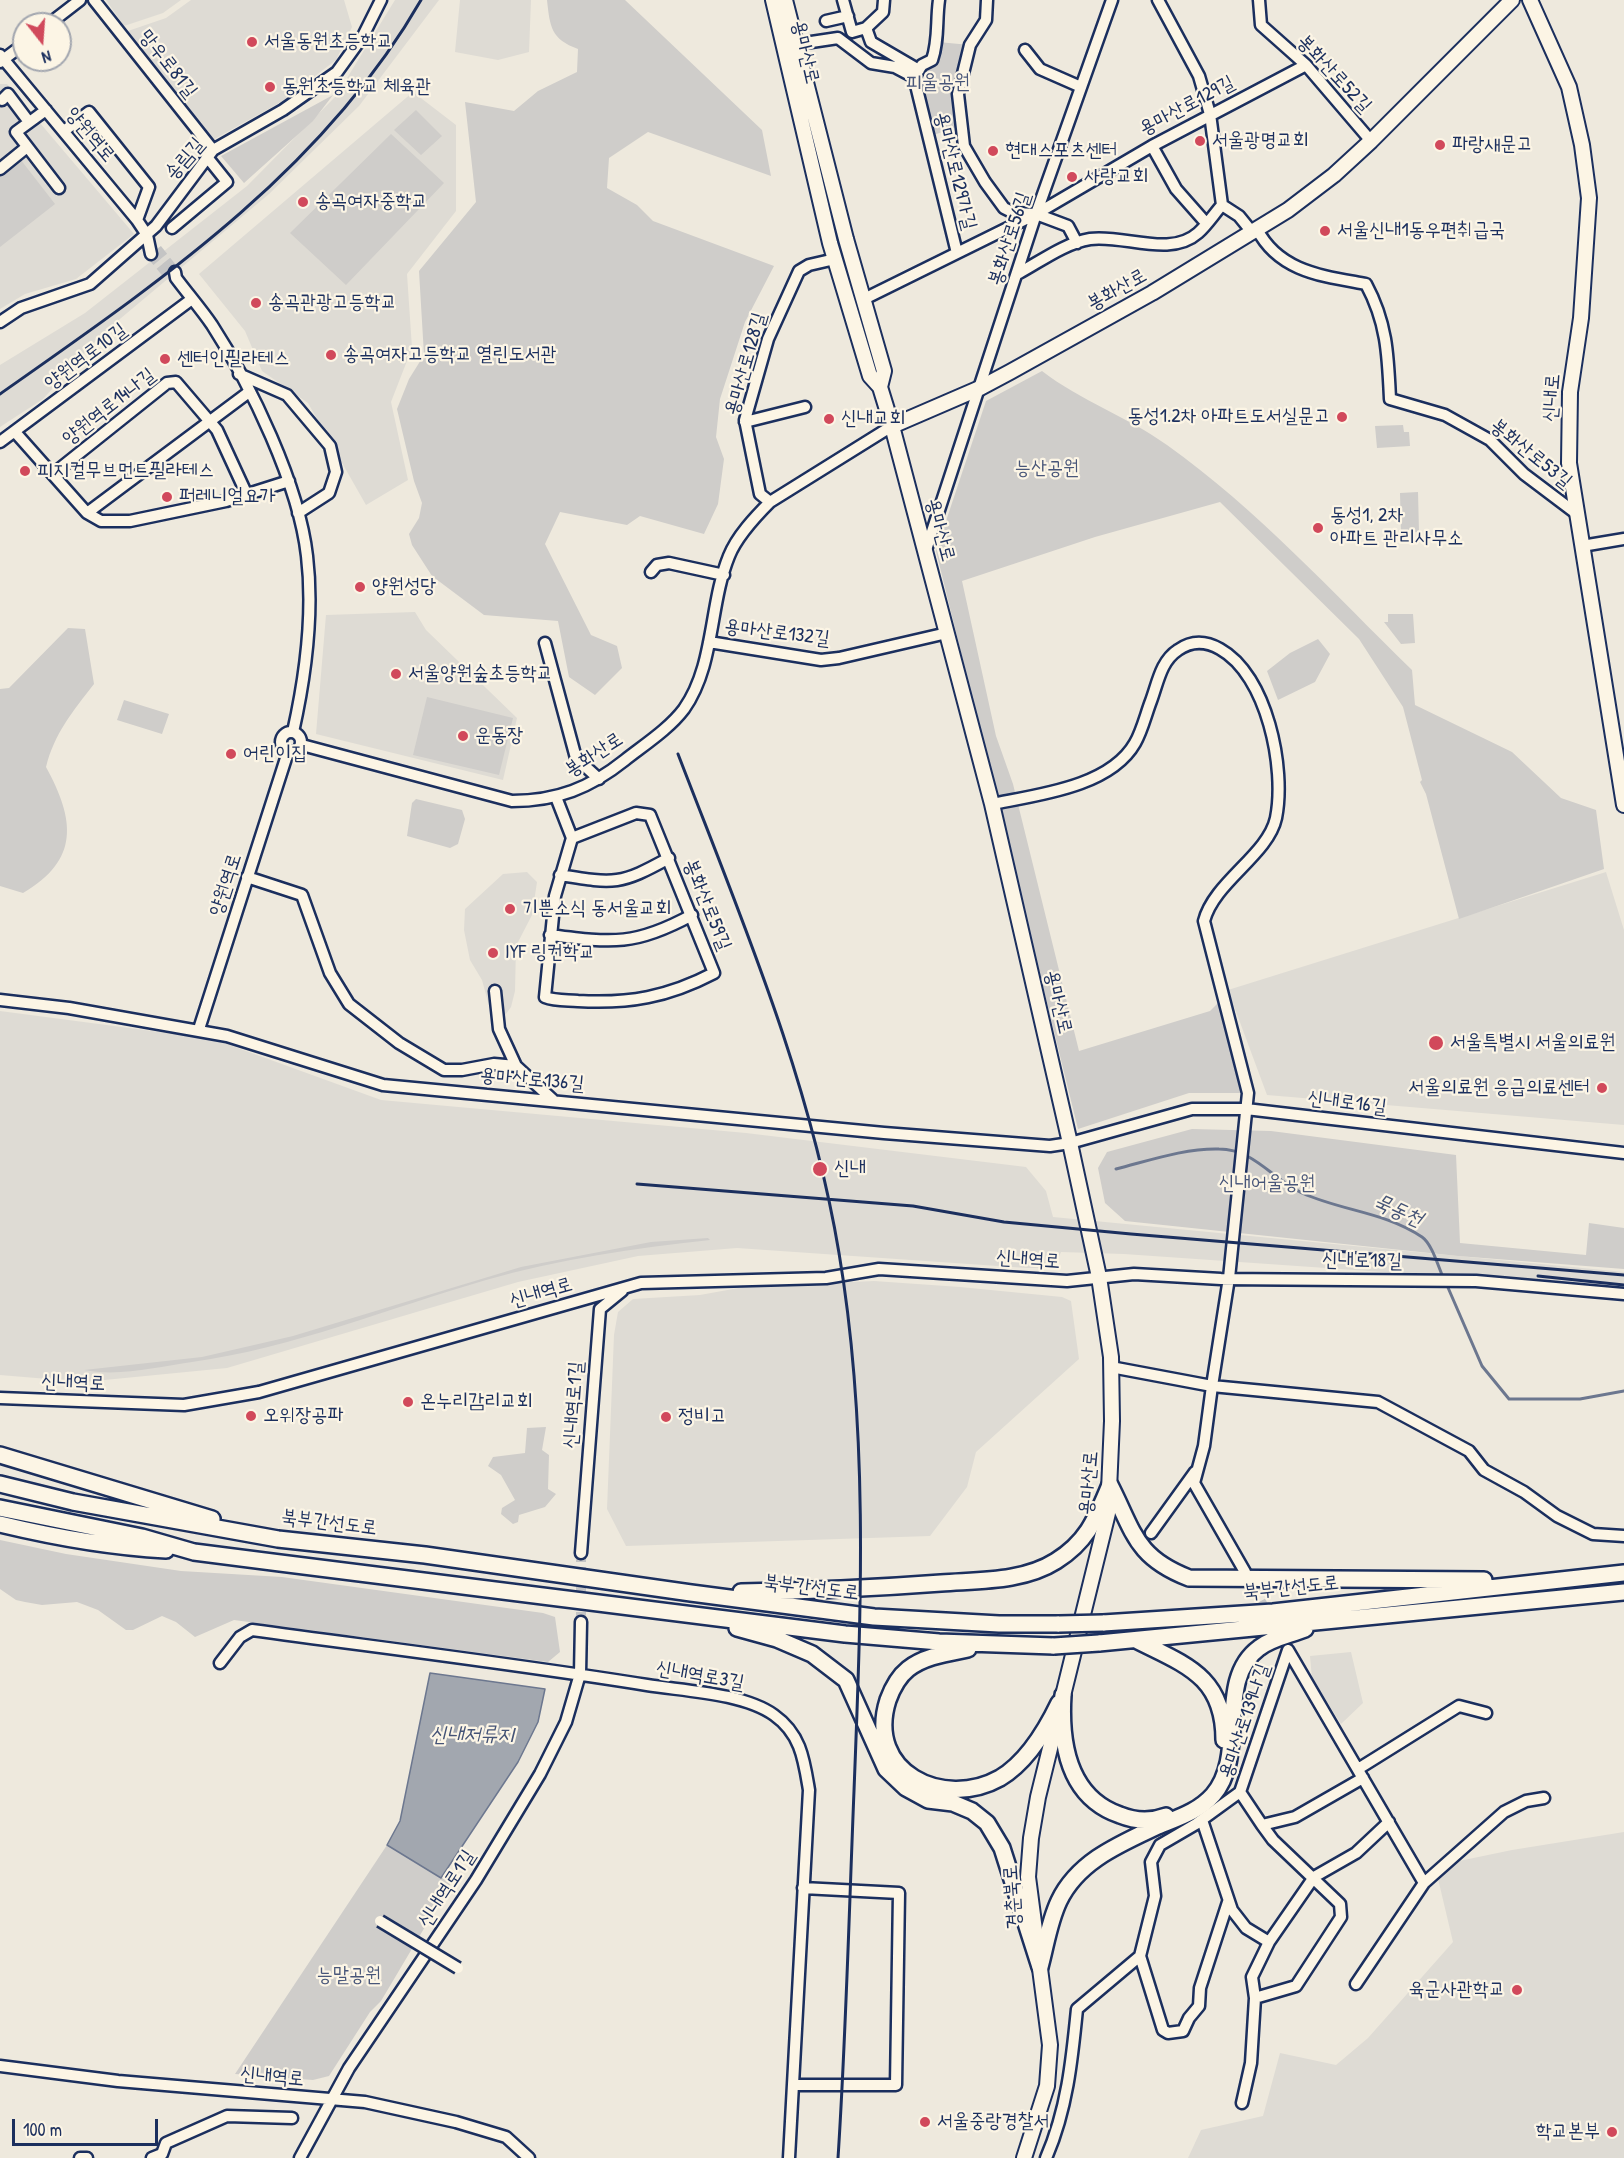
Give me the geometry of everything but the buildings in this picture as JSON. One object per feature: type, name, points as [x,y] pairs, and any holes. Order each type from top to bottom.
[{"type":"highway","points":[[0,1455],[278,1539]]},
{"type":"highway","name":"북부간선도로","points":[[2,1485],[73,1502],[278,1539],[424,1555],[874,1617],[999,1624],[1103,1623],[1273,1612],[1624,1573]]},
{"type":"highway","points":[[1110,1485],[1139,1545],[1165,1569],[1189,1578],[1547,1581]]},
{"type":"highway","points":[[691,1593],[838,1591],[1013,1577],[1055,1562],[1077,1544],[1093,1527],[1110,1485]]},
{"type":"highway","name":"북부간선도로","points":[[0,1508],[142,1537],[194,1552],[845,1634],[997,1644],[1054,1646],[1138,1641],[1624,1592]]},
{"type":"highway","points":[[0,1524],[43,1534],[139,1549],[194,1552]]},
{"type":"highway","points":[[695,1616],[777,1640],[812,1654],[846,1680],[886,1769],[906,1788],[928,1800],[953,1803],[972,1811],[987,1823],[1002,1848],[1040,1967]]},
{"type":"highway","points":[[1040,1967],[1059,1900],[1074,1878],[1105,1852],[1194,1811],[1219,1787],[1230,1754],[1237,1683],[1247,1659],[1259,1647],[1322,1622]]},
{"type":"highway","points":[[1063,1695],[1061,1722],[1065,1747],[1071,1768],[1082,1790],[1090,1798],[1115,1813],[1144,1820],[1169,1815],[1192,1804],[1206,1790],[1220,1761],[1224,1728],[1219,1705],[1204,1679],[1194,1669],[1138,1641]]},
{"type":"highway","points":[[997,1644],[935,1656],[907,1670],[899,1679],[890,1696],[884,1718],[888,1747],[903,1771],[925,1785],[939,1789],[960,1790],[993,1782],[1018,1764],[1035,1744],[1063,1695]]},
{"type":"main road","name":"봉화산로","points":[[892,426],[980,388],[1152,293],[1297,204],[1371,141],[1512,0]]},
{"type":"main road","name":"신내로","points":[[1530,0],[1569,87],[1582,145],[1589,198],[1581,318],[1570,392],[1569,463],[1624,805]]},
{"type":"main road","name":"용마산로","points":[[779,1],[798,44],[884,371],[880,387]]},
{"type":"main road","name":"용마산로","points":[[779,1],[835,259],[870,376],[880,387],[892,426],[992,804],[1099,1277],[1111,1366],[1110,1485],[1107,1517],[1078,1634]]},
{"type":"main road","name":"경춘북로","points":[[1024,2158],[1037,2125],[1047,2085],[1050,2045],[1028,1877],[1031,1838],[1078,1634]]},
{"type":"street","points":[[64,12],[80,0]]},
{"type":"street","name":"망우로81길","points":[[94,0],[210,154],[227,182],[172,228]]},
{"type":"street","name":"송림길","points":[[0,322],[21,308],[90,284],[151,245],[210,154],[284,110],[337,72],[363,36],[381,0]]},
{"type":"street","points":[[843,0],[852,32],[866,28],[883,12],[884,0]]},
{"type":"street","points":[[917,74],[932,60],[938,42],[935,26],[939,0]]},
{"type":"street","points":[[987,0],[986,20],[970,45],[958,94],[964,146],[985,182],[1004,208],[1014,213],[1036,214],[1071,228],[1077,243]]},
{"type":"street","name":"봉화산로56길","points":[[925,553],[1019,273],[1036,214],[1112,0]]},
{"type":"street","points":[[1019,273],[1077,243],[1106,238],[1179,243],[1198,233],[1222,205],[1210,114],[1199,76],[1158,0]]},
{"type":"street","name":"봉화산로52길","points":[[1259,0],[1261,26],[1306,65],[1371,141]]},
{"type":"street","points":[[826,21],[848,16]]},
{"type":"street","points":[[866,28],[871,42],[917,74]]},
{"type":"street","points":[[798,44],[837,38],[871,63],[917,74]]},
{"type":"street","points":[[1025,50],[1040,69],[1081,87]]},
{"type":"street","name":"양원역로","points":[[1,59],[137,220],[151,245]]},
{"type":"street","name":"용마산로129길","points":[[864,300],[1036,214],[1152,146],[1306,65]]},
{"type":"street","name":"용마산로129가길","points":[[917,74],[957,253]]},
{"type":"street","points":[[2,100],[8,94],[29,122]]},
{"type":"street","points":[[46,110],[15,132],[59,188]]},
{"type":"street","points":[[64,131],[89,112],[149,187],[137,220]]},
{"type":"street","points":[[1152,146],[1176,189],[1206,223]]},
{"type":"street","points":[[0,169],[27,147]]},
{"type":"street","points":[[1222,205],[1254,230]]},
{"type":"street","name":"봉화산로53길","points":[[1254,230],[1266,246],[1299,269],[1366,284],[1380,308],[1386,338],[1390,399],[1445,415],[1490,440],[1524,474],[1577,514]]},
{"type":"street","name":"용마산로128길","points":[[770,502],[760,494],[745,422],[768,339],[799,271],[809,265],[835,259]]},
{"type":"street","points":[[173,275],[211,323],[249,392],[288,481],[298,513],[307,555],[309,635],[303,684],[293,732]]},
{"type":"street","name":"양원역로10길","points":[[0,442],[192,299]]},
{"type":"street","points":[[239,374],[287,395],[330,446],[336,472],[329,493],[298,513]]},
{"type":"street","name":"양원역로14나길","points":[[53,474],[172,382],[180,383],[221,437],[247,495]]},
{"type":"street","points":[[87,513],[249,392]]},
{"type":"street","points":[[745,422],[805,407]]},
{"type":"street","name":"봉화산로","points":[[304,746],[512,801],[566,795],[599,779],[652,738],[683,710],[699,678],[729,556],[741,537],[770,502],[892,426]]},
{"type":"street","points":[[15,432],[87,513],[101,521],[121,522],[212,505],[288,481]]},
{"type":"street","points":[[1582,546],[1624,539]]},
{"type":"street","points":[[651,572],[657,565],[669,563],[724,576]]},
{"type":"street","name":"용마산로132길","points":[[709,642],[821,660],[839,658],[947,633]]},
{"type":"street","points":[[992,804],[1088,781],[1114,766],[1134,744],[1165,661],[1178,650],[1194,642],[1211,644],[1232,656],[1256,686],[1272,739],[1278,783],[1273,826],[1262,843],[1232,877],[1204,921],[1248,1093],[1229,1278],[1204,1446],[1195,1472],[1194,1483],[1245,1572]]},
{"type":"street","points":[[545,643],[576,758],[599,779]]},
{"type":"street","points":[[293,732],[301,738],[304,746],[298,751],[288,752],[281,741],[284,735],[293,732]]},
{"type":"street","name":"양원역로","points":[[199,1029],[288,752]]},
{"type":"street","points":[[556,797],[572,838]]},
{"type":"street","name":"봉화산로59길","points":[[636,813],[643,813],[654,819],[669,858],[714,973],[676,990],[642,1000],[618,1003],[545,997],[555,896],[572,838],[636,813]]},
{"type":"street","points":[[560,875],[616,882],[634,877],[669,858]]},
{"type":"street","points":[[247,877],[302,895],[338,991],[349,1004],[399,1043],[444,1070],[462,1070],[494,1064],[516,1066]]},
{"type":"street","points":[[550,935],[608,941],[641,939],[692,915]]},
{"type":"street","points":[[495,991],[499,1029],[516,1066],[553,1100]]},
{"type":"street","name":"용마산로136길","points":[[0,1000],[199,1029],[239,1038],[383,1085],[884,1133],[1045,1146],[1070,1143]]},
{"type":"street","name":"신내로16길","points":[[1070,1143],[1192,1108],[1246,1109],[1624,1153]]},
{"type":"street","name":"신내역로","points":[[0,1398],[196,1404],[259,1392],[641,1283],[826,1278],[879,1269],[1067,1281],[1099,1277]]},
{"type":"street","name":"신내로18길","points":[[1099,1277],[1134,1274],[1229,1278],[1476,1281],[1624,1294]]},
{"type":"street","name":"신내역로1길","points":[[581,1553],[600,1309],[617,1293],[641,1283]]},
{"type":"street","points":[[1111,1366],[1212,1386],[1378,1402],[1469,1451],[1484,1470],[1524,1492],[1557,1516],[1593,1534],[1624,1536]]},
{"type":"street","points":[[1151,1533],[1195,1472]]},
{"type":"street","name":"신내역로1길","points":[[300,2158],[349,2068],[476,1880],[540,1774],[566,1722],[580,1674],[581,1622]]},
{"type":"street","name":"신내역로3길","points":[[220,1663],[240,1637],[252,1630],[580,1674],[724,1697],[754,1705],[774,1715],[796,1736],[804,1756],[809,1790],[789,2158]]},
{"type":"street","name":"용마산로139나길","points":[[1140,1956],[1155,1896],[1151,1862],[1153,1856],[1167,1840],[1202,1820],[1240,1792],[1288,1650],[1360,1774]]},
{"type":"street","points":[[1262,1825],[1295,1817],[1459,1706],[1486,1713]]},
{"type":"street","points":[[1360,1774],[1424,1883]]},
{"type":"street","points":[[1240,1792],[1273,1840],[1340,1904],[1341,1917],[1296,1986],[1255,1998]]},
{"type":"street","points":[[1356,1984],[1424,1883],[1504,1812],[1526,1801],[1544,1798]]},
{"type":"street","points":[[1202,1820],[1228,1902],[1242,1925],[1269,1942]]},
{"type":"street","points":[[1242,2103],[1251,2063],[1255,1998],[1252,1977],[1269,1942],[1314,1877],[1356,1853],[1389,1822]]},
{"type":"street","points":[[793,2085],[896,2085],[899,1893],[804,1888]]},
{"type":"street","points":[[1046,2158],[1057,2134],[1071,2076],[1077,2009],[1140,1956],[1162,2030],[1168,2033],[1184,2031],[1189,2018],[1199,2006],[1200,1988],[1228,1902]]},
{"type":"street","points":[[380,1921],[458,1968]]},
{"type":"street","name":"신내역로","points":[[0,2066],[117,2081],[365,2102],[456,2122],[506,2137],[529,2158]]},
{"type":"street","points":[[152,2158],[162,2154],[166,2143],[227,2116],[292,2118]]},
{"type":"street","points":[[80,2158],[87,2158]]},
{"type":"shaded area","points":[[106,0],[181,0],[163,13],[124,26]]},
{"type":"shaded area","points":[[191,0],[344,0],[352,27],[336,60],[281,102],[211,141],[125,32],[166,18]]},
{"type":"shaded area","points":[[395,0],[439,0],[359,106],[269,194],[102,334],[43,399],[0,427],[0,365],[85,313],[247,186],[336,96]]},
{"type":"shaded area","points":[[460,0],[531,0],[529,52],[498,60],[455,52]]},
{"type":"shaded area","points":[[0,84],[7,84],[134,234],[76,279],[25,294],[0,309]]},
{"type":"shaded area","points":[[413,92],[456,125],[456,211],[407,274],[412,348],[391,402],[408,480],[366,505],[308,403],[262,371],[245,331],[199,274]]},
{"type":"shaded area","name":"서울양원숲초등학교","points":[[415,612],[426,630],[517,718],[503,780],[316,734],[326,615]]},
{"type":"shaded area","name":"IYF 링컨학교","points":[[527,872],[537,882],[532,915],[516,946],[515,991],[511,1007],[498,1025],[494,1024],[482,980],[470,960],[464,930],[465,909],[503,874]]},
{"type":"shaded area","name":"서울특별시 서울의료원","points":[[1606,872],[1624,930],[1624,1125],[1267,1095],[1228,990]]},
{"type":"shaded area","points":[[0,1011],[190,1036],[224,1043],[381,1100],[746,1133],[1026,1167],[1046,1191],[1053,1217],[1624,1272],[1624,1292],[1557,1284],[1124,1254],[1061,1252],[1054,1268],[1027,1268],[737,1248],[638,1256],[518,1282],[227,1368],[84,1382],[0,1375]]},
{"type":"shaded area","points":[[874,1281],[1062,1297],[1071,1301],[1079,1359],[976,1452],[967,1487],[930,1536],[626,1546],[607,1509],[614,1335],[618,1312],[633,1299],[700,1295],[744,1287]]},
{"type":"shaded area","points":[[1351,1652],[1363,1703],[1341,1724],[1312,1678],[1310,1656]]},
{"type":"shaded area","name":"육군사관학교","points":[[1624,1832],[1624,2158],[1188,2158],[1201,2130],[1263,2116],[1280,2053],[1336,2065],[1368,2038],[1453,1942],[1435,1866],[1512,1850]]},
{"type":"green space","points":[[547,0],[625,0],[762,130],[771,176],[648,132],[609,158],[607,188],[637,205],[653,221],[774,266],[745,322],[720,399],[716,437],[724,459],[718,504],[704,534],[640,516],[627,525],[560,512],[545,544],[591,635],[617,646],[622,668],[595,695],[569,677],[558,621],[484,615],[432,576],[412,545],[409,534],[419,518],[422,503],[414,481],[397,409],[409,379],[424,355],[419,271],[476,202],[465,102],[514,111],[538,91],[577,72],[578,49],[562,41],[553,31]]},
{"type":"green space","name":"피울공원","points":[[938,42],[970,45],[960,92],[965,124],[928,137],[914,77]]},
{"type":"green space","points":[[333,95],[313,121],[244,183],[221,156]]},
{"type":"green space","points":[[416,110],[442,136],[421,155],[394,130]]},
{"type":"green space","points":[[391,134],[444,183],[346,285],[290,233]]},
{"type":"green space","points":[[17,155],[55,204],[0,247],[0,168]]},
{"type":"green space","name":"능산공원","points":[[1042,371],[1072,391],[1152,435],[1232,496],[1412,670],[1415,705],[1512,752],[1561,798],[1596,810],[1604,869],[1459,919],[1426,794],[1420,782],[1422,780],[1403,707],[1359,639],[1220,502],[1095,537],[962,581],[996,736],[1013,784],[1079,1051],[1210,1011],[1222,999],[1248,1093],[1189,1093],[1078,1129],[936,551],[986,401]]},
{"type":"green space","points":[[1403,425],[1404,432],[1409,432],[1410,446],[1377,448],[1375,426]]},
{"type":"green space","points":[[1418,492],[1419,532],[1401,533],[1400,493]]},
{"type":"green space","points":[[1388,614],[1413,614],[1415,643],[1401,644],[1384,622],[1388,622]]},
{"type":"green space","points":[[68,628],[85,629],[94,684],[59,733],[46,767],[63,804],[67,838],[63,853],[55,867],[42,880],[23,893],[0,886],[0,689],[9,688]]},
{"type":"green space","points":[[1318,639],[1330,654],[1315,682],[1278,700],[1267,671],[1290,653]]},
{"type":"green space","name":"운동장","points":[[427,697],[513,718],[499,775],[413,755]]},
{"type":"green space","points":[[124,700],[169,714],[162,734],[117,720]]},
{"type":"green space","points":[[416,799],[462,810],[465,819],[458,844],[450,848],[407,836],[412,803]]},
{"type":"green space","name":"신내어울공원","points":[[1192,1129],[1271,1131],[1456,1155],[1460,1243],[1586,1255],[1589,1223],[1624,1228],[1624,1269],[1458,1256],[1125,1221],[1105,1203],[1098,1168],[1107,1152]]},
{"type":"green space","points":[[708,1238],[710,1240],[597,1255],[542,1266],[486,1280],[304,1337],[230,1356],[124,1372],[84,1370],[202,1357],[293,1336],[521,1267],[651,1242]]},
{"type":"green space","points":[[546,1427],[542,1450],[549,1455],[548,1489],[556,1494],[545,1507],[519,1515],[518,1522],[513,1524],[501,1514],[502,1508],[515,1500],[501,1475],[488,1466],[493,1457],[525,1453],[527,1428]]},
{"type":"green space","points":[[0,1540],[66,1554],[181,1571],[282,1577],[543,1613],[555,1617],[560,1652],[548,1662],[234,1620],[195,1637],[176,1622],[162,1616],[133,1630],[126,1630],[98,1610],[77,1602],[42,1605],[16,1600],[0,1589]]},
{"type":"green space","name":"능말공원","points":[[387,1845],[451,1883],[381,2001],[370,2012],[329,2076],[313,2080],[235,2074]]},
{"type":"water","name":"신내저류지","points":[[430,1673],[545,1689],[538,1722],[518,1762],[441,1878],[387,1845],[400,1821]]},
{"type":"waterway","name":"묵동천","points":[[1116,1169],[1193,1151],[1231,1150],[1253,1159],[1302,1193],[1393,1222],[1422,1237],[1432,1250],[1443,1277]]},
{"type":"waterway","name":"묵동천","points":[[1446,1283],[1482,1366],[1509,1399],[1580,1399],[1624,1391]]},
{"type":"tunnel","points":[[157,249],[175,272]]},
{"type":"tunnel","points":[[151,254],[169,276]]},
{"type":"tunnel","points":[[581,1553],[581,1622]]},
{"type":"tunnel","points":[[1246,1575],[1269,1616]]},
{"type":"railway","points":[[0,394],[177,266],[233,220],[286,171],[336,118],[381,61],[421,0]]},
{"type":"railway","points":[[678,754],[749,938],[792,1062],[826,1188],[849,1320],[859,1454],[860,1589],[857,1724],[838,2158]]},
{"type":"railway","points":[[637,1184],[913,1206],[1004,1222],[1131,1234],[1624,1275]]},
{"type":"railway","points":[[1538,1276],[1624,1285]]},
{"type":"place","name":"서울동원초등학교","points":[[252,42]]},
{"type":"place","name":"동원초등학교 체육관","points":[[270,87]]},
{"type":"place","name":"서울광명교회","points":[[1200,141]]},
{"type":"place","name":"파랑새문고","points":[[1440,145]]},
{"type":"place","name":"현대스포츠센터","points":[[993,151]]},
{"type":"place","name":"사랑교회","points":[[1072,177]]},
{"type":"place","name":"송곡여자중학교","points":[[303,202]]},
{"type":"place","name":"서울신내1동우편취급국","points":[[1325,231]]},
{"type":"place","name":"송곡관광고등학교","points":[[256,303]]},
{"type":"place","name":"송곡여자고등학교 열린도서관","points":[[331,355]]},
{"type":"place","name":"센터인필라테스","points":[[165,359]]},
{"type":"place","name":"동성1.2차 아파트도서실문고","points":[[1342,417]]},
{"type":"place","name":"신내교회","points":[[829,419]]},
{"type":"place","name":"피지컬무브먼트필라테스","points":[[25,471]]},
{"type":"place","name":"퍼레니얼요가","points":[[167,497]]},
{"type":"place","name":"동성1, 2차 아파트 관리사무소","points":[[1318,528]]},
{"type":"place","name":"양원성당","points":[[360,587]]},
{"type":"place","name":"서울양원숲초등학교","points":[[396,674]]},
{"type":"place","name":"운동장","points":[[463,736]]},
{"type":"place","name":"어린이집","points":[[231,754]]},
{"type":"place","name":"기쁜소식 동서울교회","points":[[510,909]]},
{"type":"place","name":"IYF 링컨학교","points":[[493,953]]},
{"type":"place","name":"서울특별시 서울의료원","points":[[1436,1043]]},
{"type":"place","name":"서울의료원 응급의료센터","points":[[1602,1088]]},
{"type":"place","name":"신내","points":[[820,1169]]},
{"type":"place","name":"온누리감리교회","points":[[408,1402]]},
{"type":"place","name":"오위장공파","points":[[251,1416]]},
{"type":"place","name":"정비고","points":[[666,1417]]},
{"type":"place","name":"육군사관학교","points":[[1517,1990]]},
{"type":"place","name":"서울중랑경찰서","points":[[925,2122]]},
{"type":"place","name":"학교본부","points":[[1612,2132]]}]
